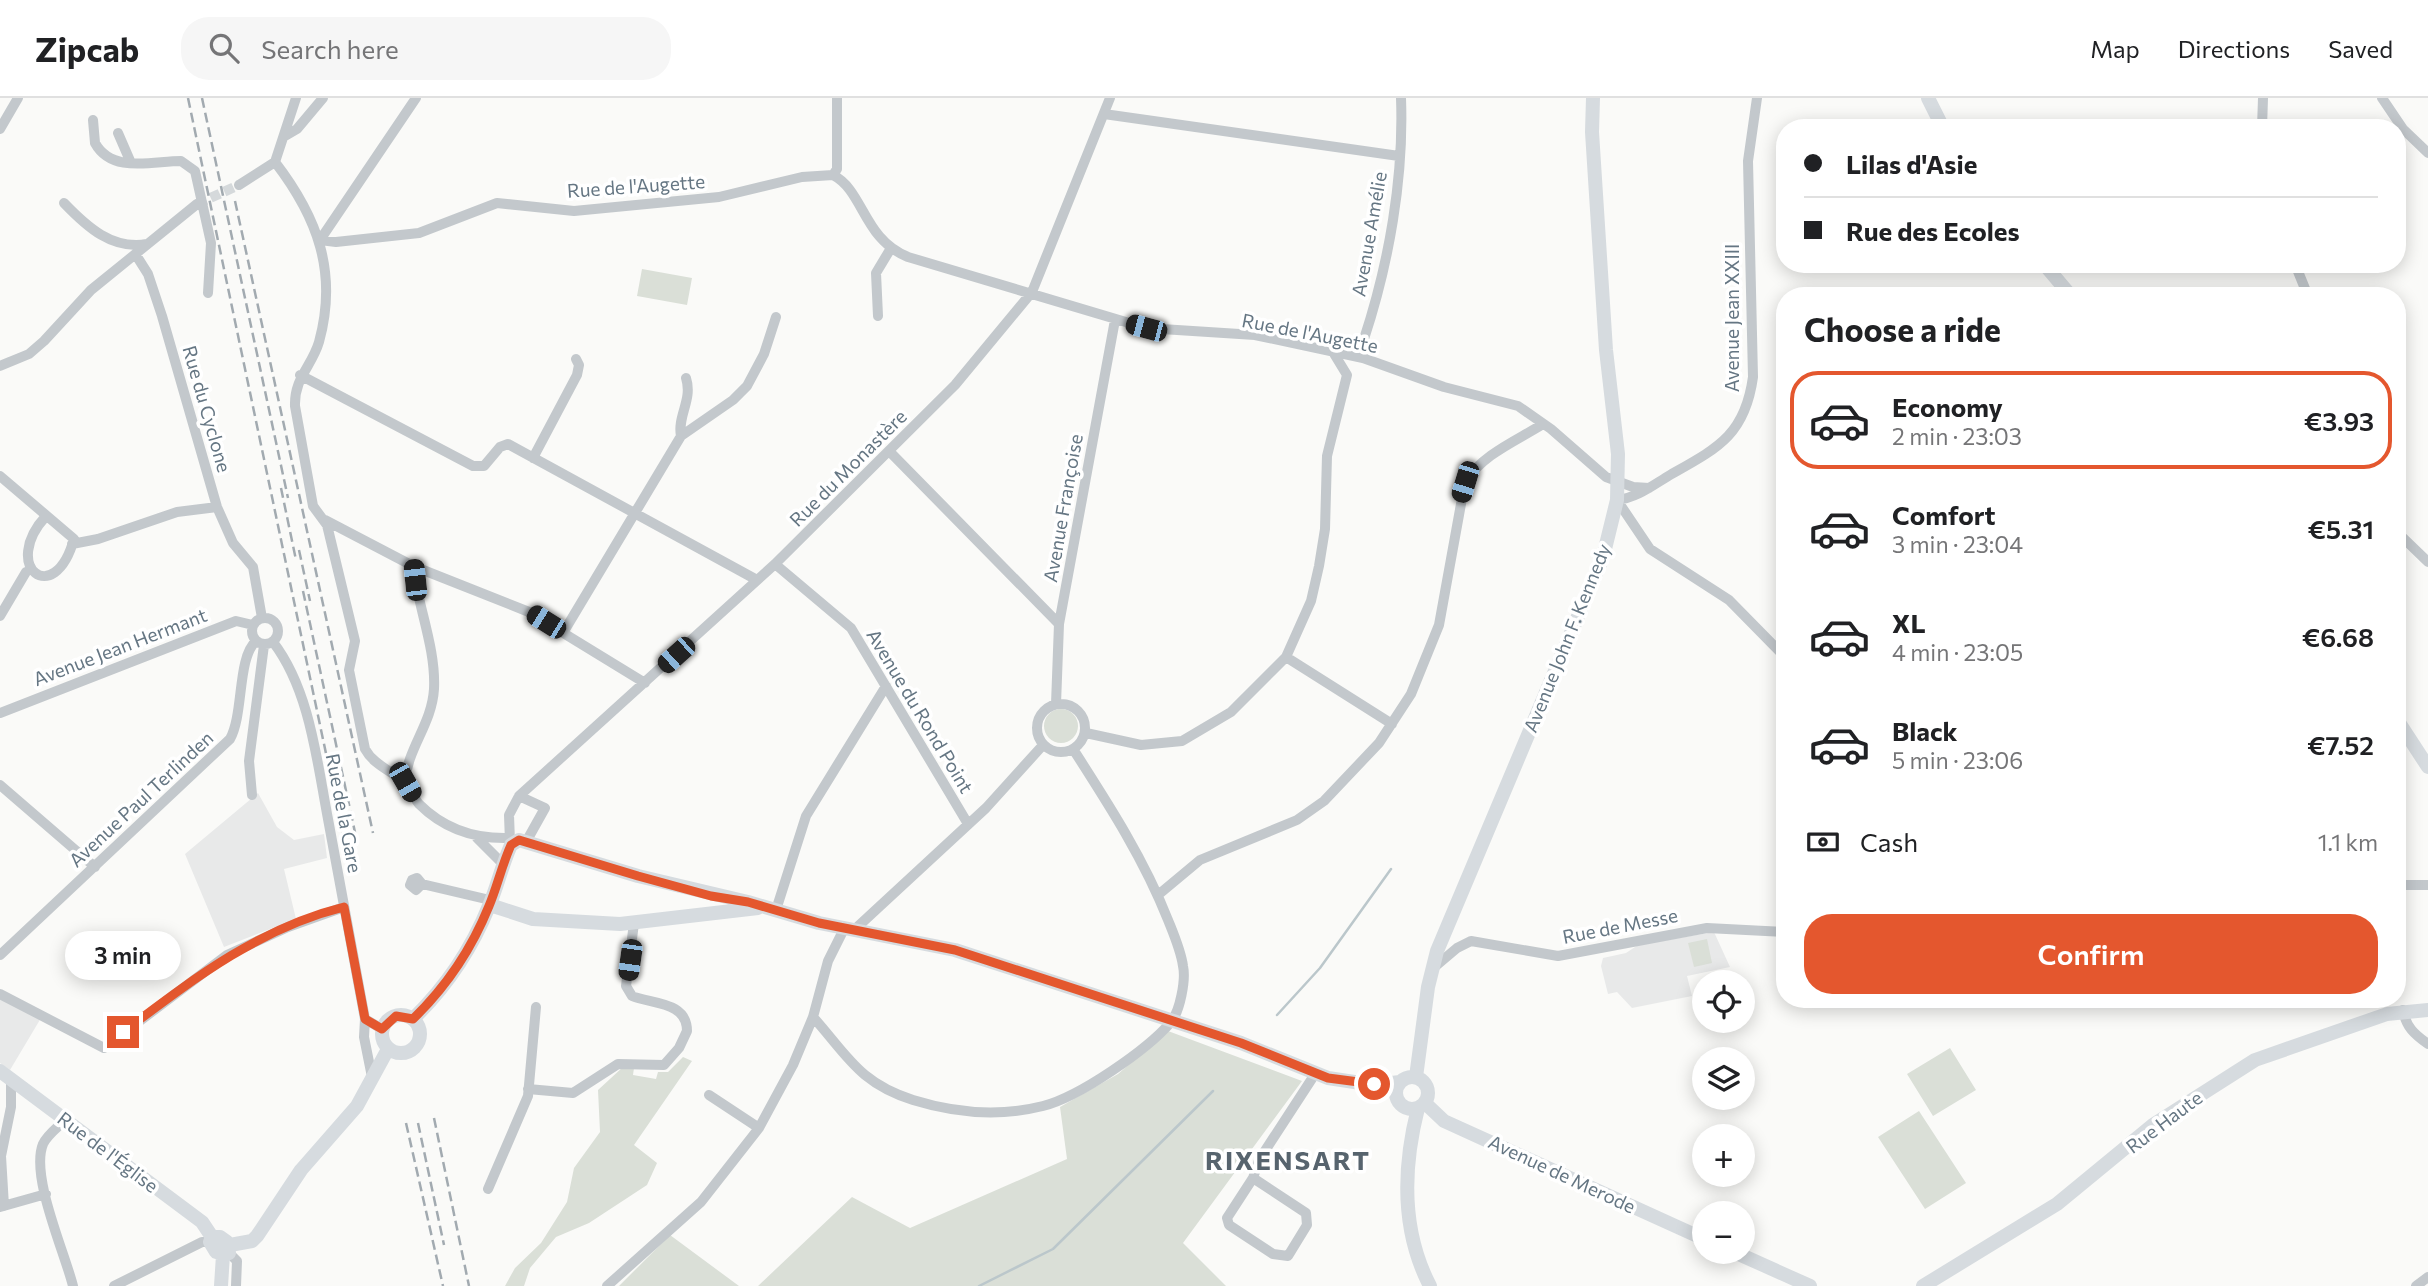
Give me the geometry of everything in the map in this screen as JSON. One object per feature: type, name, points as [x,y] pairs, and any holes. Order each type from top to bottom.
[{"type":"street","points":[[0,129],[18,98]]},
{"type":"street","points":[[239,185],[275,162],[296,98]]},
{"type":"street","points":[[285,136],[297,129],[323,98]]},
{"type":"street","points":[[320,240],[416,98]]},
{"type":"street","points":[[833,175],[837,169],[838,98]]},
{"type":"street","name":"Rue du Monastère","points":[[519,796],[775,564],[955,386],[1032,292],[1110,98]]},
{"type":"street","name":"Avenue Amélie","points":[[1333,352],[1343,346],[1361,343],[1368,327],[1387,250],[1399,156],[1401,98]]},
{"type":"street","name":"Avenue John F. Kennedy","points":[[1416,1077],[1431,970],[1450,914],[1603,557],[1617,500],[1619,481],[1606,350],[1592,132],[1593,98]]},
{"type":"street","name":"Avenue Jean XXIII","points":[[1617,500],[1649,488],[1727,440],[1743,417],[1750,400],[1753,377],[1748,162],[1757,98]]},
{"type":"street","points":[[1928,98],[1938,119]]},
{"type":"street","points":[[2262,119],[2263,98]]},
{"type":"street","points":[[2382,98],[2395,119]]},
{"type":"street","points":[[1104,114],[1399,156]]},
{"type":"street","points":[[93,120],[93,134],[101,152],[110,158],[131,163],[181,161],[195,171],[211,243],[208,293]]},
{"type":"street","points":[[2406,131],[2428,153]]},
{"type":"street","points":[[118,133],[131,163]]},
{"type":"street","points":[[275,162],[320,240],[327,272],[326,296],[317,346],[300,375],[295,396],[309,490],[315,510],[325,520],[414,565],[529,612],[645,683]]},
{"type":"street","name":"Rue de l'Augette","points":[[320,240],[336,242],[419,233],[497,203],[574,211],[719,197],[802,177],[833,175],[845,185],[872,229],[891,248],[908,257],[1032,292],[1115,320],[1177,332],[1255,335],[1363,358],[1444,387],[1518,406],[1605,477],[1619,481]]},
{"type":"street","points":[[64,203],[108,240],[129,246],[151,243]]},
{"type":"street","points":[[0,366],[29,354],[91,290],[197,204]]},
{"type":"street","points":[[878,316],[876,273],[891,248]]},
{"type":"street","name":"Rue du Cyclone","points":[[136,255],[148,275],[158,305],[218,507],[233,544],[253,567],[258,621]]},
{"type":"street","points":[[2052,273],[2063,287]]},
{"type":"street","points":[[563,633],[681,436],[725,407],[747,386],[764,354],[776,317]]},
{"type":"street","name":"Avenue Françoise","points":[[1056,704],[1059,624],[1115,320]]},
{"type":"street","points":[[1086,733],[1141,745],[1182,741],[1231,712],[1286,657],[1311,601],[1321,555],[1327,456],[1347,375],[1333,352]]},
{"type":"street","points":[[533,458],[577,375],[579,365],[576,359]]},
{"type":"street","points":[[300,375],[473,466],[484,466],[504,444],[757,580]]},
{"type":"street","points":[[681,436],[680,429],[690,391],[686,378]]},
{"type":"street","points":[[1158,895],[1200,860],[1240,841],[1284,826],[1324,801],[1380,743],[1411,694],[1439,625],[1465,482],[1475,467],[1487,458],[1543,425]]},
{"type":"street","points":[[890,452],[1059,624]]},
{"type":"street","points":[[0,476],[74,539],[64,563],[53,573],[36,576],[26,572],[18,557],[19,545],[29,530],[46,516]]},
{"type":"street","points":[[1619,481],[1633,487],[1649,488]]},
{"type":"street","points":[[1617,500],[1650,549],[1729,600],[1776,648]]},
{"type":"street","points":[[72,544],[98,539],[177,512],[218,507]]},
{"type":"street","points":[[325,520],[355,641],[349,670],[366,749],[371,757],[405,782],[416,800],[433,816],[478,838],[503,864]]},
{"type":"street","points":[[2406,541],[2428,562]]},
{"type":"street","name":"Avenue du Rond Point","points":[[775,564],[851,628],[968,824]]},
{"type":"street","points":[[405,782],[407,764],[427,724],[434,689],[433,665],[414,565]]},
{"type":"street","points":[[0,616],[26,572]]},
{"type":"street","points":[[252,795],[249,761],[264,643],[278,632],[268,618],[258,621],[252,634],[264,643]]},
{"type":"street","name":"Avenue Jean Hermant","points":[[0,713],[236,621],[258,621]]},
{"type":"street","name":"Avenue Paul Terlinden","points":[[0,955],[230,739],[239,715],[246,661],[251,645],[264,643]]},
{"type":"street","name":"Rue de la Gare","points":[[264,643],[284,656],[303,708],[365,1019],[364,1037],[372,1077]]},
{"type":"street","points":[[1286,657],[1392,724]]},
{"type":"street","points":[[770,909],[806,816],[887,686]]},
{"type":"street","points":[[1056,704],[1079,711],[1087,727],[1086,733],[1073,749],[1059,751],[1043,744],[1037,725],[1045,709],[1056,704]]},
{"type":"street","points":[[2406,733],[2428,767]]},
{"type":"street","points":[[607,1286],[701,1202],[759,1128],[793,1065],[813,1017],[828,961],[848,930],[968,824],[1043,744]]},
{"type":"street","points":[[813,1017],[852,1065],[886,1089],[940,1107],[992,1113],[1044,1105],[1077,1092],[1109,1072],[1172,1021],[1183,983],[1183,966],[1158,895],[1129,838],[1073,749]]},
{"type":"street","points":[[0,785],[95,867]]},
{"type":"street","points":[[413,1019],[451,975],[490,903],[510,841],[509,815],[519,796],[545,808],[526,842]]},
{"type":"street","points":[[478,838],[519,840],[711,896],[848,930],[955,950],[1241,1043],[1315,1074],[1348,1083],[1400,1082],[1416,1077],[1426,1085],[1428,1096],[1421,1105],[1411,1133],[1407,1192],[1415,1250],[1430,1286]]},
{"type":"street","points":[[422,884],[490,903],[533,919],[634,923],[770,909]]},
{"type":"street","points":[[2406,885],[2428,885]]},
{"type":"street","points":[[709,914],[713,904],[711,896]]},
{"type":"street","points":[[0,993],[104,1048],[228,955],[288,927],[344,907]]},
{"type":"street","points":[[528,1089],[573,1093],[618,1064],[664,1065],[679,1048],[687,1031],[682,1014],[668,1005],[632,996],[626,986],[634,923]]},
{"type":"street","name":"Rue de Messe","points":[[1431,970],[1457,948],[1471,941],[1558,956],[1707,928],[1776,932]]},
{"type":"street","points":[[488,1189],[517,1125],[528,1089],[536,1007]]},
{"type":"street","points":[[2403,1010],[2411,1031],[2428,1044]]},
{"type":"street","name":"Rue Haute","points":[[1923,1286],[2057,1204],[2154,1125],[2255,1060],[2403,1010],[2428,1010]]},
{"type":"street","points":[[382,1029],[396,1016],[413,1019]]},
{"type":"street","points":[[365,1019],[382,1029]]},
{"type":"street","points":[[382,1029],[383,1041],[388,1049],[404,1053],[416,1045],[420,1033],[413,1019]]},
{"type":"street","points":[[228,1251],[252,1241],[257,1236],[301,1170],[351,1114],[388,1049]]},
{"type":"street","points":[[1253,1178],[1306,1213],[1307,1225],[1288,1256],[1273,1254],[1229,1225],[1227,1219],[1253,1178],[1259,1160],[1315,1074]]},
{"type":"street","points":[[5,1075],[11,1107],[1,1156],[2,1207],[46,1194]]},
{"type":"street","name":"Rue de l'Église","points":[[5,1075],[202,1222],[216,1252],[228,1251]]},
{"type":"street","points":[[1400,1082],[1396,1096],[1399,1102],[1411,1109],[1421,1105]]},
{"type":"street","points":[[709,1095],[759,1128]]},
{"type":"street","name":"Avenue de Merode","points":[[1421,1105],[1444,1121],[1692,1234]]},
{"type":"street","points":[[65,1119],[44,1142],[40,1162],[59,1249],[72,1286]]},
{"type":"street","points":[[1411,1133],[1423,1122],[1444,1121]]},
{"type":"street","points":[[114,1286],[211,1239]]},
{"type":"street","points":[[221,1286],[228,1251]]},
{"type":"street","points":[[228,1251],[236,1261],[236,1286]]},
{"type":"street","points":[[1755,1261],[1810,1286]]},
{"type":"street","points":[[2416,1286],[2428,1277]]},
{"type":"shaded area","points":[[642,269],[692,278],[687,305],[637,296]]},
{"type":"shaded area","points":[[1061,709],[1073,714],[1078,726],[1073,738],[1061,743],[1049,738],[1044,726],[1049,714]]},
{"type":"shaded area","points":[[258,793],[277,827],[294,840],[324,834],[327,858],[284,869],[296,919],[224,947],[185,854]]},
{"type":"shaded area","points":[[1714,932],[1730,967],[1692,970],[1692,975],[1687,976],[1692,996],[1632,1008],[1617,992],[1608,994],[1601,966],[1603,958],[1626,953],[1638,945]]},
{"type":"shaded area","points":[[1707,939],[1712,963],[1694,967],[1688,943]]},
{"type":"shaded area","points":[[0,997],[41,1018],[10,1070],[0,1063]]},
{"type":"shaded area","points":[[1168,1031],[1302,1081],[1183,1243],[1226,1286],[758,1286],[852,1197],[910,1228],[1067,1159],[1060,1107],[1118,1074]]},
{"type":"shaded area","points":[[1950,1048],[1976,1090],[1933,1116],[1907,1074]]},
{"type":"shaded area","points":[[683,1057],[692,1061],[634,1145],[657,1163],[647,1185],[589,1223],[556,1237],[530,1268],[524,1286],[505,1286],[515,1268],[541,1243],[567,1202],[574,1168],[600,1132],[598,1090],[623,1067],[634,1068],[633,1075],[656,1079],[658,1072],[668,1072]]},
{"type":"shaded area","points":[[1919,1111],[1966,1183],[1925,1209],[1878,1137]]},
{"type":"shaded area","points":[[670,1235],[739,1286],[619,1286]]},
{"type":"waterway","points":[[1277,1015],[1320,968],[1391,869]]},
{"type":"waterway","points":[[979,1286],[1053,1249],[1213,1091]]},
{"type":"tunnel","points":[[197,204],[239,185]]},
{"type":"railway","points":[[188,98],[344,839]]},
{"type":"railway","points":[[202,98],[288,498]]},
{"type":"railway","points":[[235,201],[373,833]]},
{"type":"railway","points":[[281,488],[296,560]]},
{"type":"railway","points":[[299,550],[310,601]]},
{"type":"railway","points":[[303,591],[356,837]]},
{"type":"railway","points":[[434,1118],[469,1286]]},
{"type":"railway","points":[[406,1123],[443,1286]]},
{"type":"railway","points":[[418,1123],[444,1245]]},
{"type":"district","name":"RIXENSART","points":[[1288,1161]]},
{"type":"route","points":[[123,1032],[228,955],[317,915],[344,907],[365,1019],[371,1025],[382,1029],[388,1020],[396,1016],[409,1016],[413,1019],[436,995],[463,955],[490,905],[511,845],[519,840],[711,896],[748,902],[879,938],[915,941],[955,950],[1241,1043],[1315,1074],[1348,1083],[1374,1084]]}]
